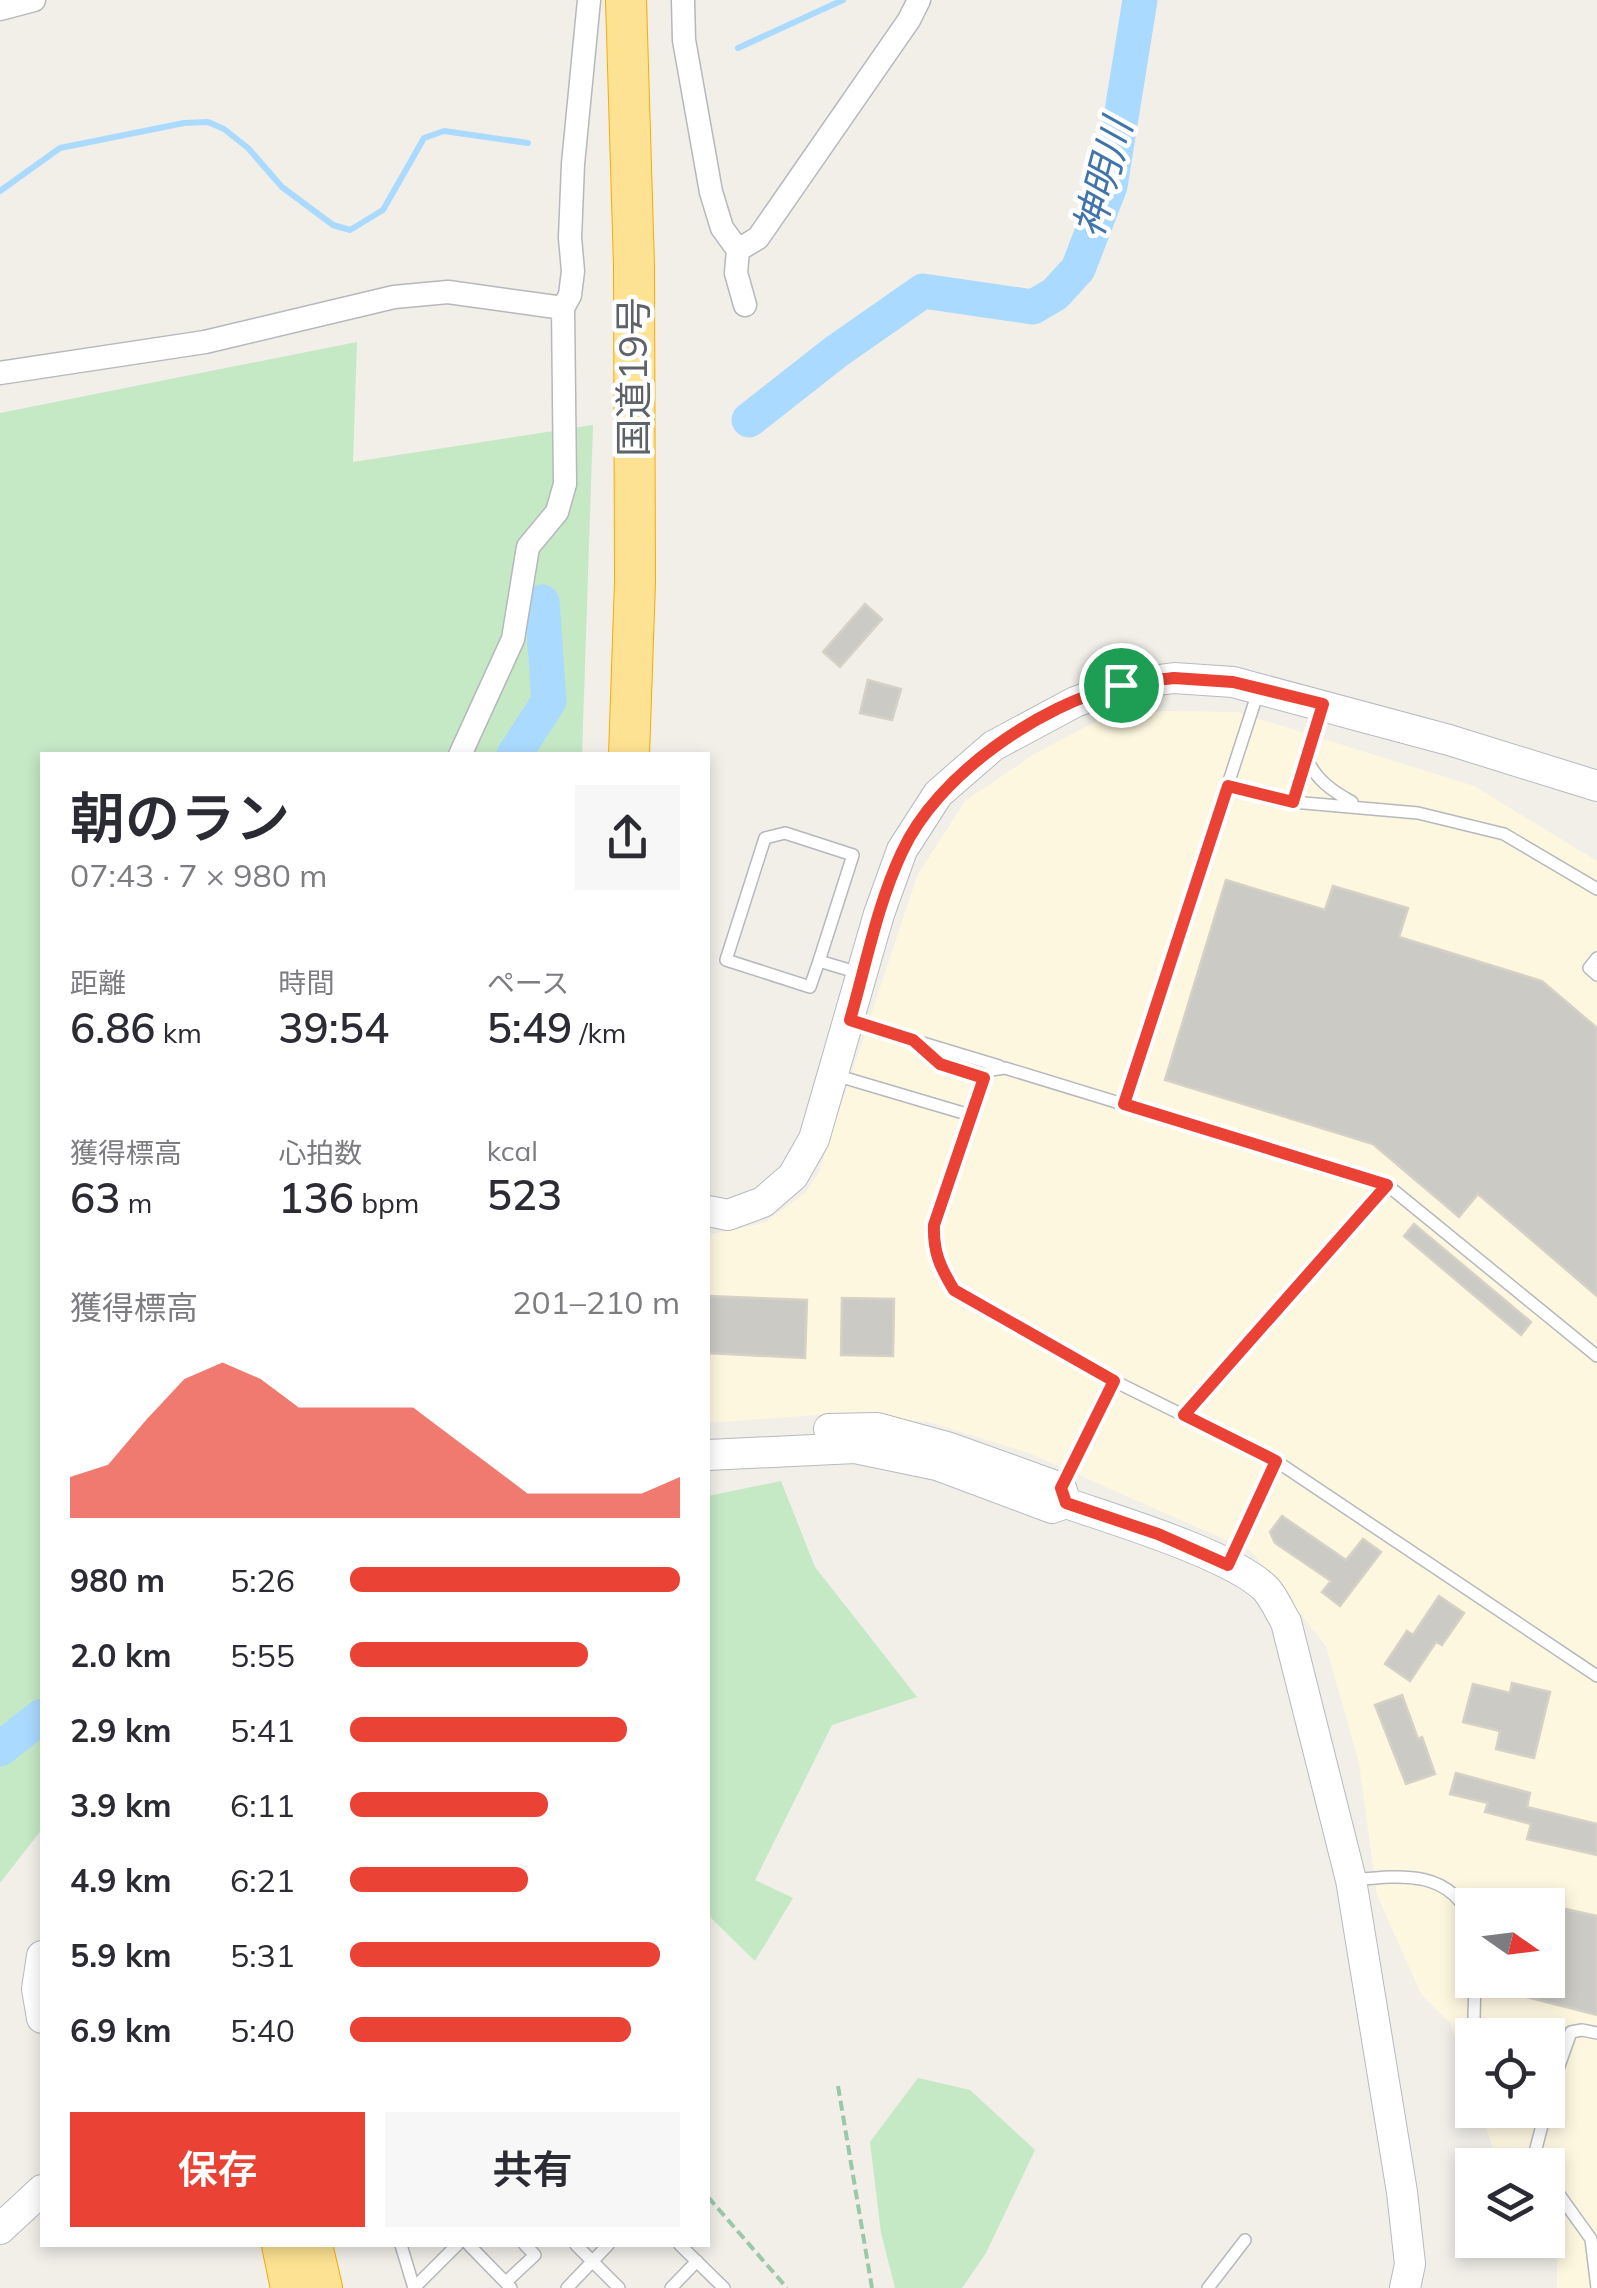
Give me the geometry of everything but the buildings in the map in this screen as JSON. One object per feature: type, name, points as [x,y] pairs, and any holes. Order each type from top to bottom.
[{"type":"highway","name":"国道19号","points":[[626,0],[635,582],[629,752]]},
{"type":"highway","name":"国道19号","points":[[651,752],[654,0]]},
{"type":"highway","points":[[282,2247],[291,2288]]},
{"type":"highway","points":[[312,2247],[322,2288]]},
{"type":"street","points":[[0,9],[34,0]]},
{"type":"street","points":[[461,752],[513,639],[528,547],[557,512],[565,484],[563,308],[570,296],[573,164],[590,0]]},
{"type":"street","points":[[683,0],[684,40],[711,192],[722,228],[738,250],[736,272],[746,305]]},
{"type":"street","points":[[738,250],[758,238],[839,124],[919,0]]},
{"type":"street","points":[[0,373],[222,339],[394,297],[448,292],[563,308]]},
{"type":"street","points":[[710,1212],[728,1216],[763,1202],[793,1176],[814,1139],[879,914],[902,850],[938,794],[994,746],[1075,702],[1121,685],[1174,678],[1233,682],[1323,704],[1597,786]]},
{"type":"street","points":[[710,1436],[769,1430],[877,1428],[950,1448],[1228,1565],[1265,1588],[1286,1622],[1351,1880],[1402,2192],[1410,2264],[1405,2288]]},
{"type":"street","points":[[710,1455],[855,1448],[937,1465],[1052,1508],[1064,1496]]},
{"type":"street","points":[[40,1969],[40,2006]]},
{"type":"street","points":[[0,2228],[40,2192]]},
{"type":"street","points":[[0,2243],[40,2209]]},
{"type":"lane","points":[[1124,1104],[1259,688]]},
{"type":"lane","points":[[1293,802],[1323,704]]},
{"type":"lane","points":[[1306,758],[1312,771],[1331,790],[1357,806]]},
{"type":"lane","points":[[1228,786],[1293,802],[1418,813],[1504,834],[1597,889]]},
{"type":"lane","points":[[785,833],[854,855],[819,960],[810,987],[726,960],[765,838],[785,833]]},
{"type":"lane","points":[[1597,958],[1589,968],[1597,975]]},
{"type":"lane","points":[[819,960],[863,974]]},
{"type":"lane","points":[[850,1020],[1387,1185],[1597,1356]]},
{"type":"lane","points":[[913,1040],[940,1064],[984,1078]]},
{"type":"lane","points":[[1006,1068],[991,1070],[984,1078],[934,1225],[939,1266],[954,1290],[1114,1381],[1276,1461],[1597,1676]]},
{"type":"lane","points":[[834,1074],[970,1115]]},
{"type":"lane","points":[[1184,1415],[1387,1185]]},
{"type":"lane","points":[[1064,1496],[1114,1381]]},
{"type":"lane","points":[[1228,1565],[1276,1461]]},
{"type":"lane","points":[[1351,1880],[1407,1875],[1438,1884],[1455,1897]]},
{"type":"lane","points":[[1565,2047],[1571,2032],[1597,2034]]},
{"type":"lane","points":[[1565,2203],[1591,2239],[1597,2288]]},
{"type":"lane","points":[[1208,2288],[1245,2240]]},
{"type":"lane","points":[[402,2247],[414,2288],[455,2247]]},
{"type":"lane","points":[[471,2247],[508,2285],[535,2255],[527,2247]]},
{"type":"lane","points":[[578,2247],[620,2288]]},
{"type":"lane","points":[[566,2288],[606,2247]]},
{"type":"lane","points":[[682,2247],[724,2288]]},
{"type":"lane","points":[[671,2288],[697,2261]]},
{"type":"path","points":[[838,2086],[872,2288]]},
{"type":"path","points":[[710,2199],[787,2288]]},
{"type":"shaded area","points":[[1161,711],[1237,712],[1474,786],[1597,861],[1597,2288],[1557,2288],[1557,2258],[1565,2258],[1565,2148],[1493,2148],[1486,2128],[1565,2128],[1565,2018],[1455,2018],[1455,2038],[1450,2023],[1421,1994],[1377,1895],[1359,1763],[1326,1646],[1251,1551],[1029,1453],[929,1422],[829,1414],[710,1423],[710,1235],[764,1223],[805,1193],[819,1172],[917,876],[965,801],[1036,753],[1101,719]]},
{"type":"green space","points":[[357,342],[353,462],[593,425],[582,752],[40,752],[40,1832],[0,1883],[0,413]]},
{"type":"green space","points":[[781,1481],[815,1567],[917,1697],[832,1725],[755,1880],[793,1898],[755,1961],[710,1917],[710,1496]]},
{"type":"green space","points":[[918,2078],[970,2090],[1035,2150],[986,2253],[962,2288],[895,2288],[881,2233],[870,2142]]},
{"type":"waterway","points":[[738,48],[843,0]]},
{"type":"waterway","name":"神明川","points":[[749,420],[837,351],[923,291],[1033,307],[1055,294],[1078,269],[1110,186],[1140,0]]},
{"type":"waterway","points":[[0,191],[60,148],[184,123],[208,122],[248,148],[282,187],[333,225],[350,230],[383,210],[424,138],[444,131],[528,143]]},
{"type":"waterway","name":"神明川","points":[[516,752],[549,701],[542,602]]},
{"type":"waterway","name":"神明川","points":[[0,1749],[40,1718]]},
{"type":"route","points":[[1174,678],[1233,682],[1323,704],[1293,802],[1228,786],[1124,1104],[1387,1185],[1184,1415],[1276,1461],[1228,1565],[1158,1534],[1066,1503],[1061,1488],[1114,1381],[954,1290],[939,1266],[934,1246],[934,1225],[984,1078],[940,1064],[913,1040],[850,1020],[879,914],[902,850],[938,794],[994,746],[1075,702],[1121,685],[1174,678]]}]
